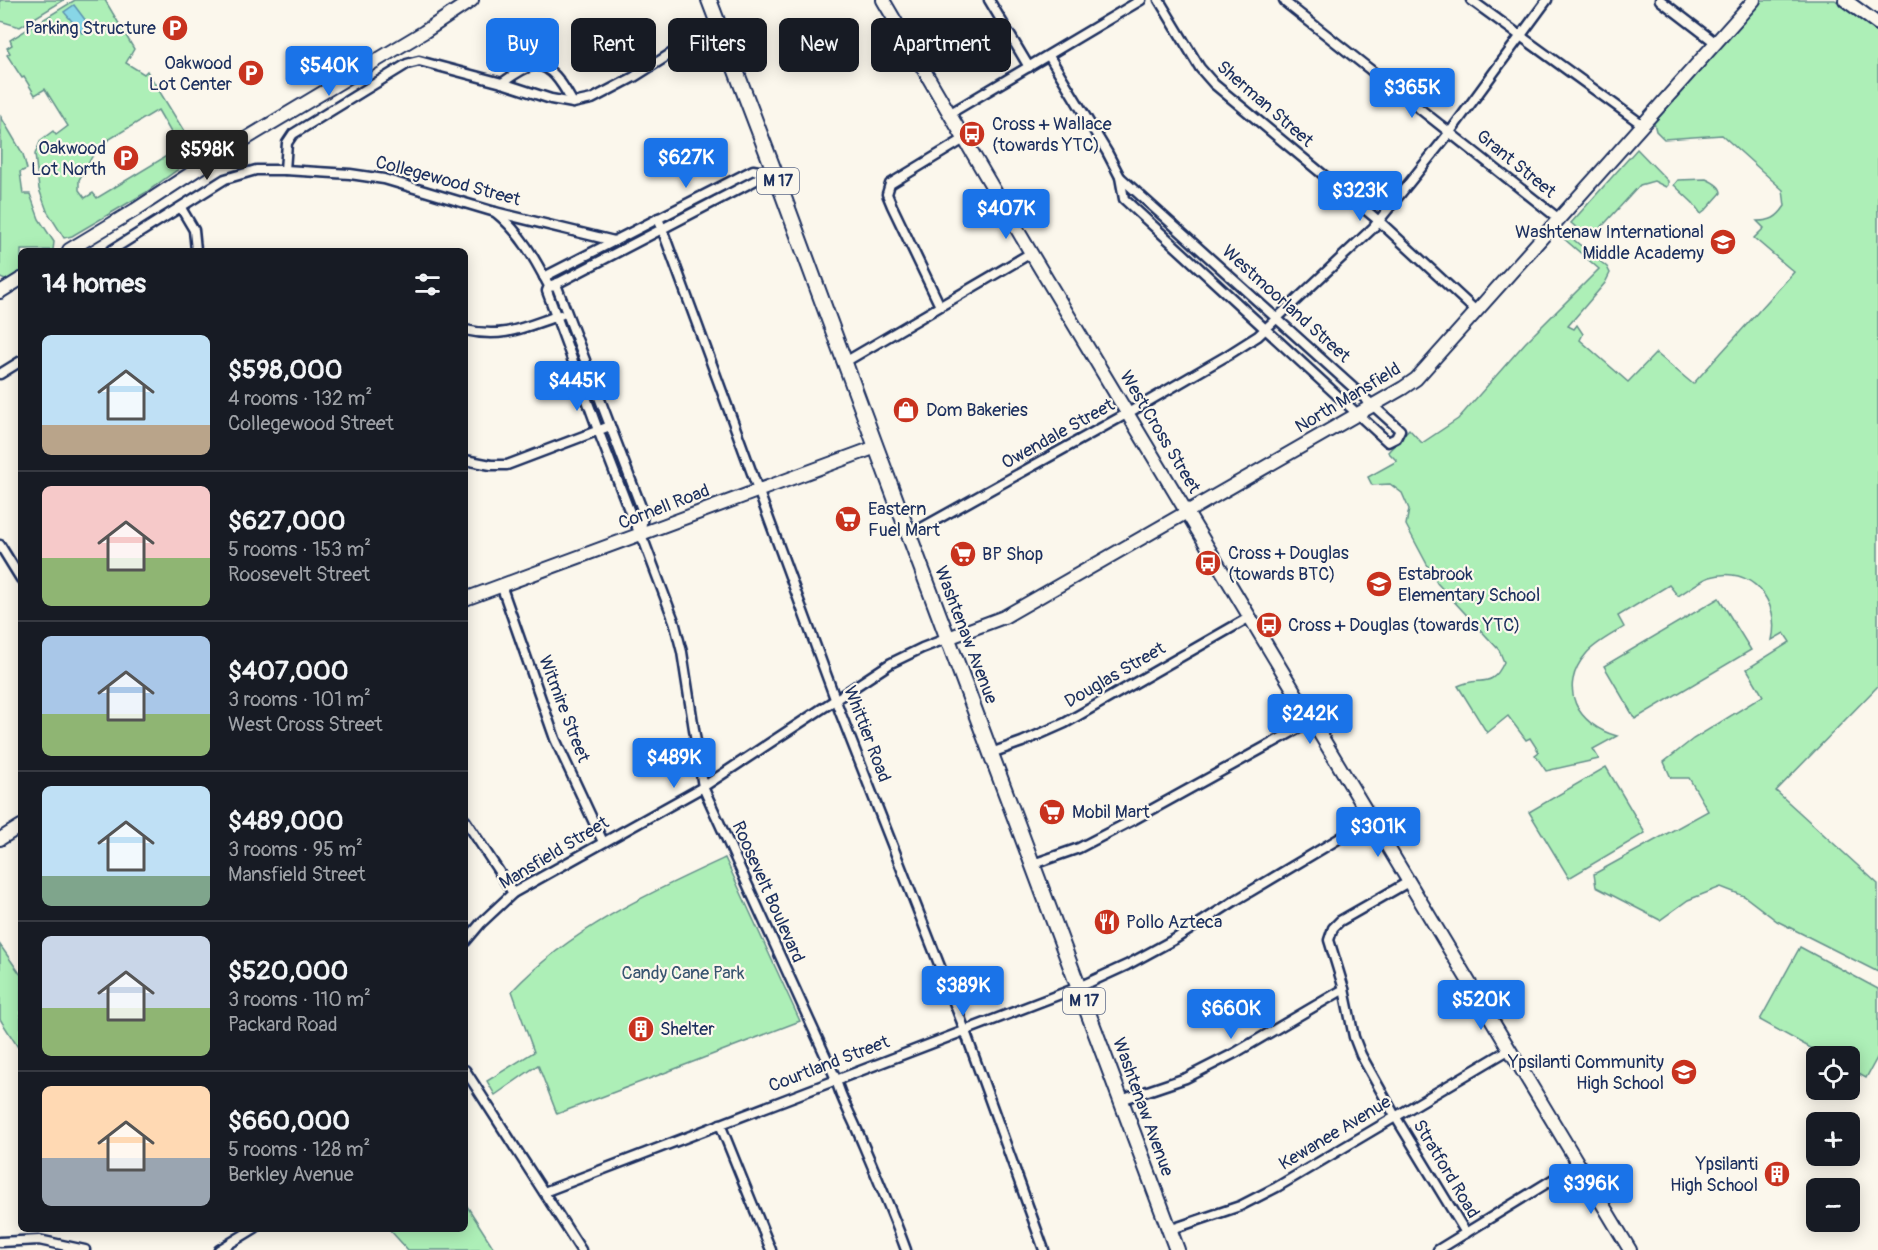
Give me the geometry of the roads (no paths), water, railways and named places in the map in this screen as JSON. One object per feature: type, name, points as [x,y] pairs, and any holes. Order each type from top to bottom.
[{"type":"main road","name":"Washtenaw Avenue","points":[[709,0],[716,18]]},
{"type":"main road","name":"Washtenaw Avenue","points":[[735,72],[769,170],[845,362],[1176,1250]]},
{"type":"street","points":[[72,248],[222,153],[424,32],[472,0]]},
{"type":"street","name":"West Cross Street","points":[[883,0],[1031,253],[1630,1250]]},
{"type":"street","points":[[989,0],[1029,67]]},
{"type":"street","points":[[949,114],[1141,0]]},
{"type":"street","name":"Sherman Street","points":[[1159,0],[1200,69],[1214,84],[1378,221],[1477,312]]},
{"type":"street","name":"Grant Street","points":[[1284,0],[1559,219]]},
{"type":"street","points":[[1471,0],[1643,125]]},
{"type":"street","name":"Owendale Street","points":[[909,535],[1228,355],[1278,319],[1378,221],[1450,132],[1547,0]]},
{"type":"street","points":[[1660,0],[1716,43]]},
{"type":"street","name":"North Mansfield","points":[[948,638],[1004,617],[1416,379],[1754,0]]},
{"type":"street","points":[[1845,0],[1878,24]]},
{"type":"street","points":[[285,170],[287,143],[293,134],[407,64],[419,61],[502,83],[551,99],[573,103],[592,99],[668,56]]},
{"type":"street","name":"Westmoorland Street","points":[[1049,56],[1107,152],[1120,177],[1124,199],[1388,442],[1396,438],[1400,430],[1120,177]]},
{"type":"street","points":[[502,83],[530,66],[538,65],[549,70],[559,80],[573,103]]},
{"type":"street","points":[[940,306],[891,207],[887,194],[890,184],[964,139]]},
{"type":"street","name":"Collegewood Street","points":[[115,248],[225,179],[256,170],[350,174],[384,179],[495,212],[614,241]]},
{"type":"street","points":[[544,277],[753,170],[769,170]]},
{"type":"street","points":[[549,286],[756,180],[769,170]]},
{"type":"street","points":[[181,208],[194,230],[196,248]]},
{"type":"street","name":"Roosevelt Boulevard","points":[[495,212],[521,237],[549,286],[547,291],[555,316],[674,621],[682,652],[703,787],[836,1080],[838,1090],[894,1215],[906,1250]]},
{"type":"street","name":"Whittier Road","points":[[658,218],[836,698],[965,1031],[1044,1250]]},
{"type":"street","points":[[614,241],[619,250]]},
{"type":"street","points":[[845,362],[1031,253]]},
{"type":"street","points":[[0,292],[18,281]]},
{"type":"street","name":"Roosevelt Boulevard","points":[[549,286],[557,287],[643,512],[641,535]]},
{"type":"street","points":[[468,331],[484,334],[510,332],[566,312]]},
{"type":"street","points":[[0,374],[18,363]]},
{"type":"street","points":[[468,461],[491,465],[507,465],[610,426]]},
{"type":"street","name":"Cornell Road","points":[[468,598],[876,447]]},
{"type":"street","points":[[0,545],[18,574]]},
{"type":"street","name":"Witmire Street","points":[[501,585],[555,739],[603,842]]},
{"type":"street","name":"Douglas Street","points":[[992,753],[1065,723],[1250,617]]},
{"type":"street","name":"Mansfield Street","points":[[468,938],[513,893],[703,787],[903,656],[948,638]]},
{"type":"street","points":[[1033,864],[1079,848],[1134,820],[1312,721]]},
{"type":"street","name":"Courtland Street","points":[[544,1192],[1079,987],[1175,939],[1372,819]]},
{"type":"street","points":[[468,825],[513,893]]},
{"type":"street","points":[[0,839],[18,828]]},
{"type":"street","name":"Stratford Road","points":[[1410,881],[1340,921],[1333,928],[1329,940],[1344,989],[1357,1046],[1395,1116],[1466,1233]]},
{"type":"street","points":[[1121,1100],[1186,1077],[1235,1053],[1344,989]]},
{"type":"street","name":"Kewanee Avenue","points":[[1169,1230],[1240,1206],[1276,1187],[1510,1049]]},
{"type":"street","points":[[468,1075],[581,1250]]},
{"type":"street","points":[[720,1124],[771,1250]]},
{"type":"street","points":[[1438,1250],[1578,1164]]},
{"type":"street","points":[[219,1250],[248,1232]]},
{"type":"street","points":[[0,1242],[39,1240],[85,1250]]},
{"type":"water","points":[[74,5],[89,25],[88,30],[82,33],[64,12]]},
{"type":"place","name":"Parking Structure","points":[[175,28]]},
{"type":"place","name":"Oakwood Lot Center","points":[[251,73]]},
{"type":"place","name":"Cross + Wallace (towards YTC)","points":[[972,134]]},
{"type":"place","name":"Oakwood Lot North","points":[[126,158]]},
{"type":"place","name":"Washtenaw International Middle Academy","points":[[1723,242]]},
{"type":"place","name":"Dom Bakeries","points":[[906,410]]},
{"type":"place","name":"Eastern Fuel Mart","points":[[848,519]]},
{"type":"place","name":"BP Shop","points":[[963,554]]},
{"type":"place","name":"Cross + Douglas (towards BTC)","points":[[1208,563]]},
{"type":"place","name":"Estabrook Elementary School","points":[[1379,584]]},
{"type":"place","name":"Cross + Douglas (towards YTC)","points":[[1269,625]]},
{"type":"place","name":"Mobil Mart","points":[[1052,812]]},
{"type":"place","name":"Pollo Azteca","points":[[1107,922]]},
{"type":"place","name":"Shelter","points":[[641,1029]]},
{"type":"place","name":"Ypsilanti Community High School","points":[[1684,1072]]},
{"type":"place","name":"Ypsilanti High School","points":[[1777,1174]]},
{"type":"park label","name":"Candy Cane Park","points":[[683,973]]}]
